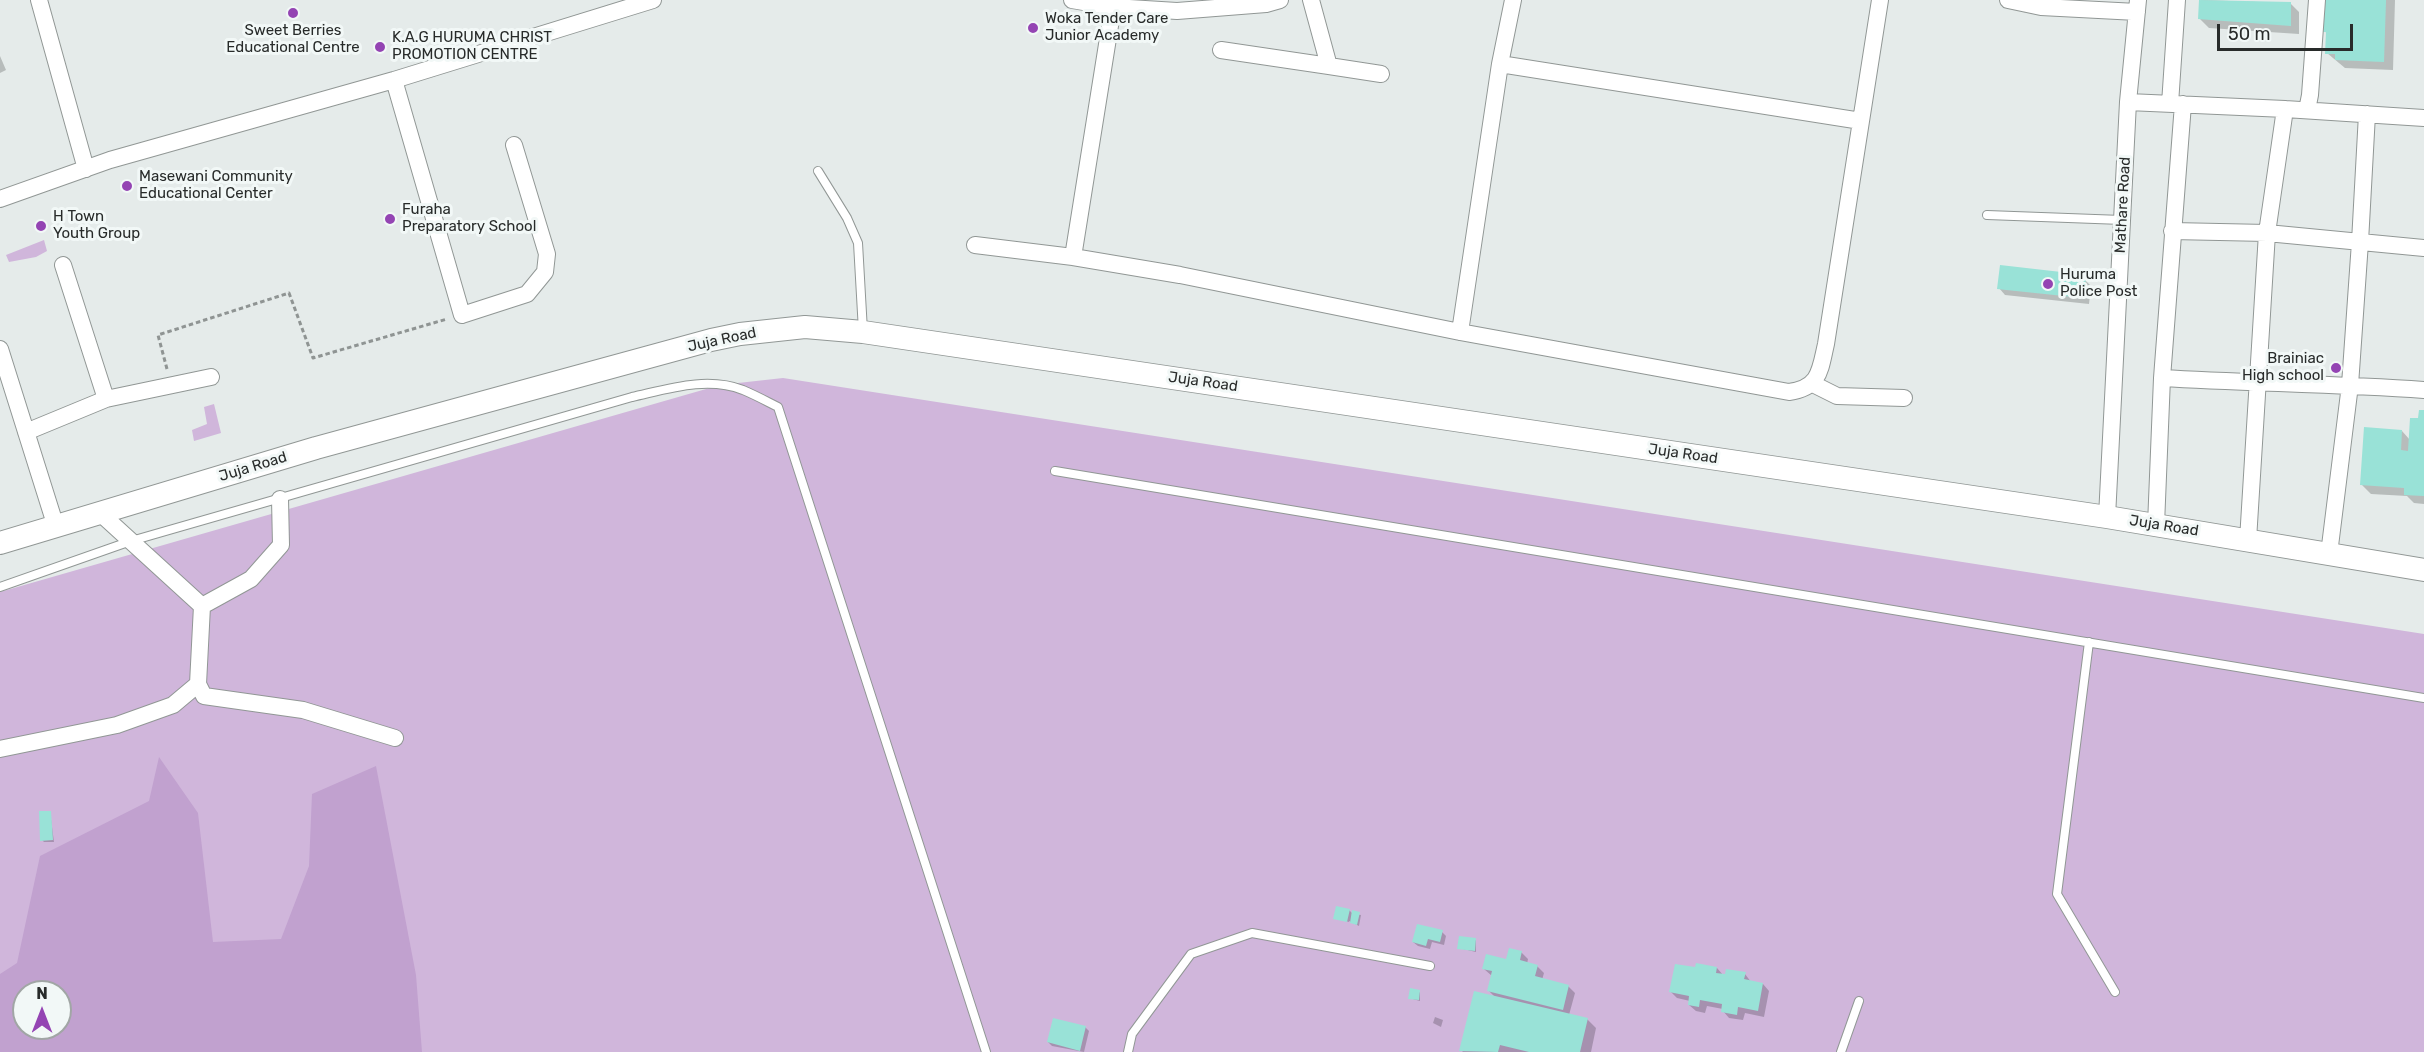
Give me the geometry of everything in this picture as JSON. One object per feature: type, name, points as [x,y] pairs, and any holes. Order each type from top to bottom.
[{"type":"main road","name":"Juja Road","points":[[0,543],[316,448],[711,340],[740,334],[805,327],[863,332],[2107,517],[2424,570]]},
{"type":"street","points":[[39,0],[86,169]]},
{"type":"street","points":[[0,199],[86,169],[394,80],[631,3],[653,0]]},
{"type":"street","points":[[1072,0],[1113,7],[1177,11],[1266,4],[1280,0]]},
{"type":"street","points":[[1311,0],[1329,66]]},
{"type":"street","points":[[1460,332],[1500,64],[1513,0]]},
{"type":"street","points":[[975,245],[1073,256],[1180,275],[1460,332],[1789,392],[1803,390],[1813,384],[1820,373],[1827,344],[1880,0]]},
{"type":"street","points":[[2008,0],[2041,7],[2137,6]]},
{"type":"street","points":[[2156,525],[2162,378],[2172,231],[2177,0]]},
{"type":"street","points":[[2307,110],[2317,0]]},
{"type":"street","name":"Mathare Road","points":[[2107,517],[2128,102],[2137,6]]},
{"type":"street","points":[[1073,256],[1113,7]]},
{"type":"street","points":[[1221,50],[1381,74]]},
{"type":"street","points":[[1500,64],[1861,121]]},
{"type":"street","points":[[394,80],[462,315],[527,294],[545,272],[547,254],[514,145]]},
{"type":"street","points":[[2128,102],[2424,118]]},
{"type":"street","points":[[2248,540],[2267,233],[2284,109]]},
{"type":"street","points":[[2329,554],[2349,385],[2361,242],[2367,114]]},
{"type":"street","points":[[2172,231],[2267,233],[2424,248]]},
{"type":"street","points":[[63,265],[106,399]]},
{"type":"street","points":[[0,349],[56,527]]},
{"type":"street","points":[[26,432],[106,399],[211,376]]},
{"type":"street","points":[[2162,378],[2424,390]]},
{"type":"street","points":[[1813,384],[1837,396],[1904,398]]},
{"type":"street","points":[[202,606],[251,579],[281,545],[280,499]]},
{"type":"street","points":[[99,512],[202,606]]},
{"type":"street","points":[[202,606],[198,684],[204,696],[303,710],[395,738]]},
{"type":"street","points":[[0,749],[117,725],[173,705],[198,684]]},
{"type":"lane","points":[[818,171],[847,218],[858,243],[863,332]]},
{"type":"lane","points":[[1987,215],[2122,220]]},
{"type":"lane","points":[[0,587],[131,542],[632,398],[688,384],[719,384],[742,389],[778,407],[986,1052]]},
{"type":"lane","points":[[1055,471],[2424,698]]},
{"type":"lane","points":[[2089,642],[2057,894],[2115,992]]},
{"type":"lane","points":[[1128,1052],[1132,1034],[1191,954],[1252,933],[1430,966]]},
{"type":"lane","points":[[1841,1052],[1859,1001]]},
{"type":"path","points":[[170,378],[158,335],[289,293],[313,358],[462,315]]},
{"type":"shaded area","points":[[44,240],[47,251],[36,257],[9,262],[6,255]]},
{"type":"shaded area","points":[[783,378],[2424,634],[2424,1052],[0,1052],[0,592],[720,385]]},
{"type":"shaded area","points":[[214,404],[221,433],[194,441],[192,430],[207,424],[204,407]]},
{"type":"shaded area","points":[[159,757],[198,813],[213,942],[281,939],[309,866],[312,794],[376,766],[416,975],[422,1052],[0,1052],[0,974],[17,963],[40,856],[149,801]]},
{"type":"building","points":[[2199,0],[2291,2],[2291,26],[2198,19]]},
{"type":"building","points":[[2324,0],[2386,0],[2384,62],[2335,60],[2335,54],[2325,54]]},
{"type":"building","points":[[2000,265],[2070,273],[2069,277],[2086,278],[2083,298],[1997,289]]},
{"type":"building","points":[[2419,410],[2424,410],[2424,496],[2404,495],[2404,488],[2360,485],[2364,427],[2402,430],[2401,450],[2408,451],[2410,418],[2418,418]]},
{"type":"building","points":[[39,811],[51,811],[53,840],[40,841]]},
{"type":"building","points":[[1336,906],[1350,909],[1347,922],[1333,919]]},
{"type":"building","points":[[1352,910],[1360,912],[1357,925],[1350,923]]},
{"type":"building","points":[[1417,924],[1443,930],[1440,942],[1428,939],[1426,946],[1412,942]]},
{"type":"building","points":[[1459,936],[1476,938],[1475,951],[1457,949]]},
{"type":"building","points":[[1509,948],[1522,951],[1520,960],[1538,965],[1535,976],[1569,985],[1563,1010],[1487,991],[1492,971],[1482,969],[1486,954],[1506,959]]},
{"type":"building","points":[[1696,963],[1717,967],[1716,973],[1725,974],[1726,969],[1746,972],[1744,979],[1763,983],[1758,1011],[1738,1007],[1737,1015],[1721,1012],[1722,1004],[1700,1000],[1699,1007],[1688,1005],[1689,996],[1669,992],[1675,964],[1695,967]]},
{"type":"building","points":[[1410,988],[1420,990],[1419,1000],[1408,999]]},
{"type":"building","points":[[1474,991],[1588,1018],[1580,1052],[1529,1052],[1500,1045],[1498,1052],[1459,1051]]},
{"type":"building","points":[[1053,1018],[1086,1026],[1080,1051],[1047,1042]]},
{"type":"place","name":"Sweet Berries Educational Centre","points":[[293,13]]},
{"type":"place","name":"Woka Tender Care Junior Academy","points":[[1033,28]]},
{"type":"place","name":"K.A.G HURUMA CHRIST PROMOTION CENTRE","points":[[380,47]]},
{"type":"place","name":"Masewani Community Educational Center","points":[[127,186]]},
{"type":"place","name":"Furaha Preparatory School","points":[[390,219]]},
{"type":"place","name":"H Town Youth Group","points":[[41,226]]},
{"type":"place","name":"Huruma Police Post","points":[[2048,284]]},
{"type":"place","name":"Brainiac High school","points":[[2336,368]]}]
